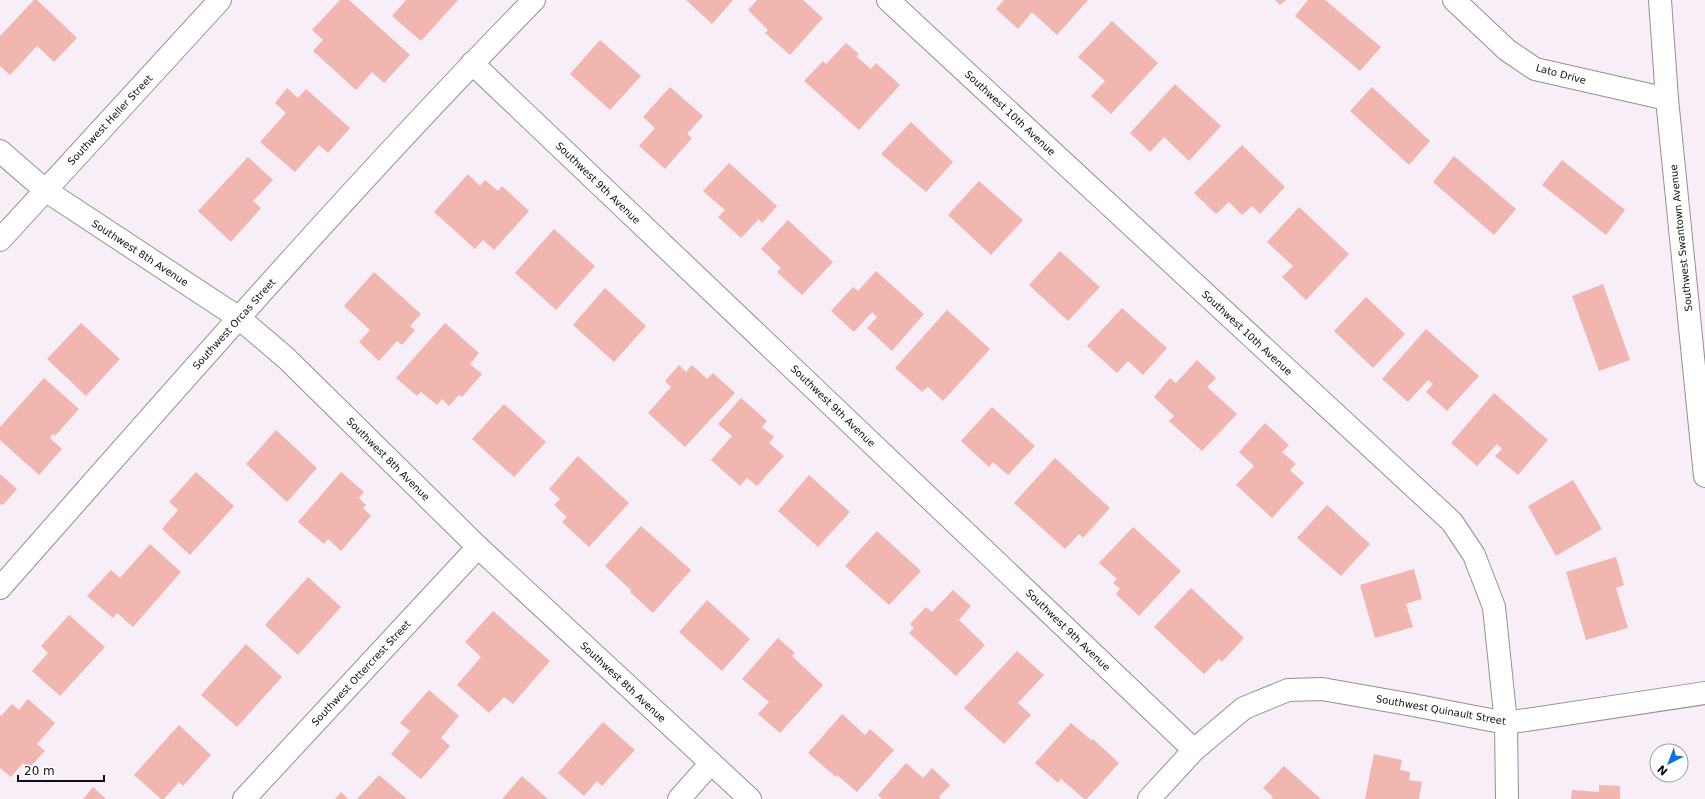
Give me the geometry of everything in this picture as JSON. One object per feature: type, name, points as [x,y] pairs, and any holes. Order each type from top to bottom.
[{"type":"street","name":"Southwest Heller Street","points":[[0,240],[220,0]]},
{"type":"street","points":[[472,63],[534,0]]},
{"type":"street","name":"Southwest 10th Avenue","points":[[888,0],[1452,522],[1474,555],[1494,607],[1506,723],[1507,799]]},
{"type":"street","name":"Lato Drive","points":[[1454,0],[1507,50],[1535,69],[1667,99]]},
{"type":"street","name":"Southwest Swantown Avenue","points":[[1660,0],[1667,99],[1705,476]]},
{"type":"street","name":"Southwest Orcas Street","points":[[0,588],[239,318],[472,63]]},
{"type":"street","name":"Southwest 9th Avenue","points":[[472,63],[1194,750]]},
{"type":"street","name":"Southwest 8th Avenue","points":[[0,151],[45,190],[239,318],[286,358],[478,547],[750,799]]},
{"type":"street","name":"Southwest Ottercrest Street","points":[[244,799],[478,547]]},
{"type":"street","name":"Southwest Quinault Street","points":[[1194,750],[1244,708],[1288,690],[1322,689],[1506,723],[1705,693]]},
{"type":"street","points":[[1150,799],[1194,750]]},
{"type":"street","points":[[679,799],[711,763]]},
{"type":"building","points":[[34,0],[37,0],[77,38],[54,62],[37,46],[10,75],[0,66],[0,36]]},
{"type":"building","points":[[340,0],[349,0],[410,55],[384,83],[372,72],[356,90],[313,51],[323,40],[312,30]]},
{"type":"building","points":[[406,0],[458,0],[421,41],[392,16]]},
{"type":"building","points":[[686,0],[733,0],[712,24]]},
{"type":"building","points":[[757,0],[803,0],[823,18],[790,55],[765,33],[768,30],[748,10]]},
{"type":"building","points":[[1004,0],[1088,0],[1057,35],[1032,12],[1018,29],[996,9]]},
{"type":"building","points":[[1275,0],[1286,0],[1280,5]]},
{"type":"building","points":[[1308,0],[1325,0],[1381,47],[1360,71],[1295,16]]},
{"type":"building","points":[[1112,21],[1158,63],[1111,114],[1091,96],[1105,81],[1078,57]]},
{"type":"building","points":[[600,40],[641,76],[610,110],[570,74]]},
{"type":"building","points":[[846,43],[859,54],[856,56],[871,69],[876,63],[900,85],[859,130],[804,81],[823,61],[826,64]]},
{"type":"building","points":[[1175,84],[1221,126],[1189,161],[1164,137],[1150,152],[1130,133]]},
{"type":"building","points":[[670,87],[703,116],[687,134],[692,138],[665,169],[639,146],[655,128],[643,117]]},
{"type":"building","points":[[1372,87],[1430,141],[1409,165],[1350,111]]},
{"type":"building","points":[[287,88],[298,98],[306,89],[350,128],[328,153],[319,145],[295,172],[260,142],[286,113],[275,103]]},
{"type":"building","points":[[911,122],[953,162],[926,192],[881,154]]},
{"type":"building","points":[[1242,145],[1285,187],[1260,214],[1252,206],[1242,215],[1229,202],[1216,214],[1194,193]]},
{"type":"building","points":[[1454,156],[1516,209],[1494,235],[1433,182]]},
{"type":"building","points":[[248,157],[273,180],[253,201],[261,208],[231,242],[198,211]]},
{"type":"building","points":[[1562,160],[1625,210],[1606,235],[1542,185]]},
{"type":"building","points":[[729,163],[777,206],[762,223],[759,219],[741,238],[718,217],[725,210],[703,191]]},
{"type":"building","points":[[468,174],[480,186],[485,180],[498,191],[502,186],[529,211],[494,250],[483,240],[475,249],[434,212]]},
{"type":"building","points":[[979,181],[1023,220],[991,255],[948,215]]},
{"type":"building","points":[[1299,207],[1349,254],[1306,300],[1282,277],[1293,266],[1267,242]]},
{"type":"building","points":[[788,220],[833,262],[802,295],[777,272],[781,268],[761,249]]},
{"type":"building","points":[[554,229],[595,266],[556,310],[515,273]]},
{"type":"building","points":[[1060,251],[1100,287],[1068,321],[1029,285]]},
{"type":"building","points":[[876,271],[924,314],[892,351],[867,328],[877,317],[872,312],[854,332],[831,311],[853,287],[858,291]]},
{"type":"building","points":[[374,272],[421,314],[410,326],[415,330],[402,345],[397,341],[379,361],[359,342],[370,330],[344,306]]},
{"type":"building","points":[[1603,284],[1630,360],[1599,371],[1572,296]]},
{"type":"building","points":[[605,288],[646,326],[614,362],[573,325]]},
{"type":"building","points":[[1366,297],[1405,334],[1373,368],[1334,331]]},
{"type":"building","points":[[1122,308],[1167,348],[1143,375],[1128,361],[1117,373],[1087,346]]},
{"type":"building","points":[[947,310],[990,349],[943,401],[928,387],[922,392],[895,368]]},
{"type":"building","points":[[81,323],[120,359],[86,396],[47,359]]},
{"type":"building","points":[[445,323],[479,353],[470,364],[482,374],[462,397],[459,395],[449,406],[442,399],[437,405],[421,392],[417,396],[396,378]]},
{"type":"building","points":[[1426,329],[1479,376],[1447,411],[1426,392],[1433,384],[1428,380],[1408,402],[1382,379]]},
{"type":"building","points":[[1197,360],[1216,378],[1207,387],[1237,414],[1202,451],[1169,421],[1174,416],[1154,397],[1170,378],[1176,383]]},
{"type":"building","points":[[679,365],[686,372],[692,365],[707,379],[713,373],[735,393],[685,447],[648,413],[671,387],[665,381]]},
{"type":"building","points":[[44,378],[79,409],[55,436],[53,434],[50,438],[62,449],[39,475],[0,440],[0,427]]},
{"type":"building","points":[[1494,393],[1548,440],[1518,475],[1495,456],[1502,449],[1497,444],[1477,466],[1451,443]]},
{"type":"building","points":[[741,398],[767,421],[762,427],[774,437],[769,443],[784,456],[757,486],[747,478],[740,486],[711,460],[732,436],[718,424]]},
{"type":"building","points":[[504,404],[546,442],[514,477],[472,439]]},
{"type":"building","points":[[992,407],[1035,446],[1008,475],[993,462],[989,467],[961,441]]},
{"type":"building","points":[[1265,423],[1289,445],[1282,452],[1296,464],[1290,470],[1304,483],[1272,518],[1236,485],[1254,466],[1239,452]]},
{"type":"building","points":[[276,430],[317,468],[287,502],[246,464]]},
{"type":"building","points":[[578,456],[629,503],[589,547],[562,522],[567,517],[554,505],[560,499],[549,489]]},
{"type":"building","points":[[1055,458],[1110,508],[1083,538],[1079,534],[1065,549],[1014,503]]},
{"type":"building","points":[[196,472],[234,506],[190,555],[162,529],[178,510],[169,502]]},
{"type":"building","points":[[341,472],[364,492],[359,498],[366,505],[363,508],[371,516],[341,551],[328,539],[324,544],[298,522]]},
{"type":"building","points":[[0,474],[17,489],[3,505],[0,504]]},
{"type":"building","points":[[809,475],[850,512],[818,547],[778,511]]},
{"type":"building","points":[[1573,480],[1602,529],[1556,556],[1528,506]]},
{"type":"building","points":[[1327,505],[1370,544],[1341,576],[1297,538]]},
{"type":"building","points":[[641,526],[691,570],[653,613],[605,566]]},
{"type":"building","points":[[1133,527],[1181,571],[1139,616],[1116,594],[1120,589],[1113,583],[1117,579],[1099,563]]},
{"type":"building","points":[[877,531],[921,571],[889,605],[845,566]]},
{"type":"building","points":[[150,544],[181,572],[133,627],[117,613],[113,618],[87,596],[111,570],[120,578]]},
{"type":"building","points":[[1616,557],[1624,585],[1616,588],[1628,628],[1586,640],[1566,572]]},
{"type":"building","points":[[1414,569],[1422,599],[1406,604],[1413,627],[1375,638],[1360,585]]},
{"type":"building","points":[[308,577],[341,607],[298,655],[265,625]]},
{"type":"building","points":[[1191,588],[1244,638],[1222,662],[1219,659],[1204,674],[1154,627]]},
{"type":"building","points":[[953,590],[971,606],[959,620],[985,645],[956,676],[909,633],[914,628],[910,624],[926,607],[932,612]]},
{"type":"building","points":[[707,600],[750,639],[722,671],[679,632]]},
{"type":"building","points":[[493,611],[550,661],[513,704],[504,697],[489,713],[457,685],[481,657],[465,642]]},
{"type":"building","points":[[69,615],[105,647],[60,696],[32,671],[48,653],[41,646]]},
{"type":"building","points":[[778,638],[795,653],[792,656],[823,685],[780,733],[758,714],[769,702],[742,679]]},
{"type":"building","points":[[246,644],[282,677],[237,727],[201,695]]},
{"type":"building","points":[[1017,651],[1044,675],[1018,703],[1031,715],[1004,744],[964,708]]},
{"type":"building","points":[[429,690],[459,716],[441,738],[450,746],[421,779],[391,754],[410,731],[400,723]]},
{"type":"building","points":[[28,699],[55,723],[37,744],[45,751],[29,768],[23,763],[11,777],[0,768],[0,715],[1,716],[12,704],[19,710]]},
{"type":"building","points":[[842,714],[865,735],[870,729],[894,750],[857,792],[837,775],[836,777],[808,753]]},
{"type":"building","points":[[603,722],[635,750],[602,786],[597,781],[584,796],[558,773]]},
{"type":"building","points":[[1071,723],[1091,740],[1093,739],[1119,763],[1087,799],[1084,799],[1061,779],[1058,783],[1035,763]]},
{"type":"building","points":[[179,725],[211,755],[183,786],[179,782],[164,799],[161,799],[134,775]]},
{"type":"building","points":[[1374,754],[1402,760],[1400,770],[1410,772],[1409,780],[1422,782],[1419,799],[1365,799]]},
{"type":"building","points":[[906,763],[923,778],[932,768],[950,785],[939,797],[941,799],[882,799],[878,795]]},
{"type":"building","points":[[1284,766],[1321,799],[1271,799],[1273,797],[1263,788]]},
{"type":"building","points":[[379,775],[407,799],[357,799]]},
{"type":"building","points":[[522,776],[548,799],[502,799]]},
{"type":"building","points":[[1599,785],[1620,786],[1620,799],[1571,799],[1572,790],[1599,792]]},
{"type":"building","points":[[93,787],[106,799],[83,799]]},
{"type":"building","points":[[341,792],[348,799],[335,799]]}]
